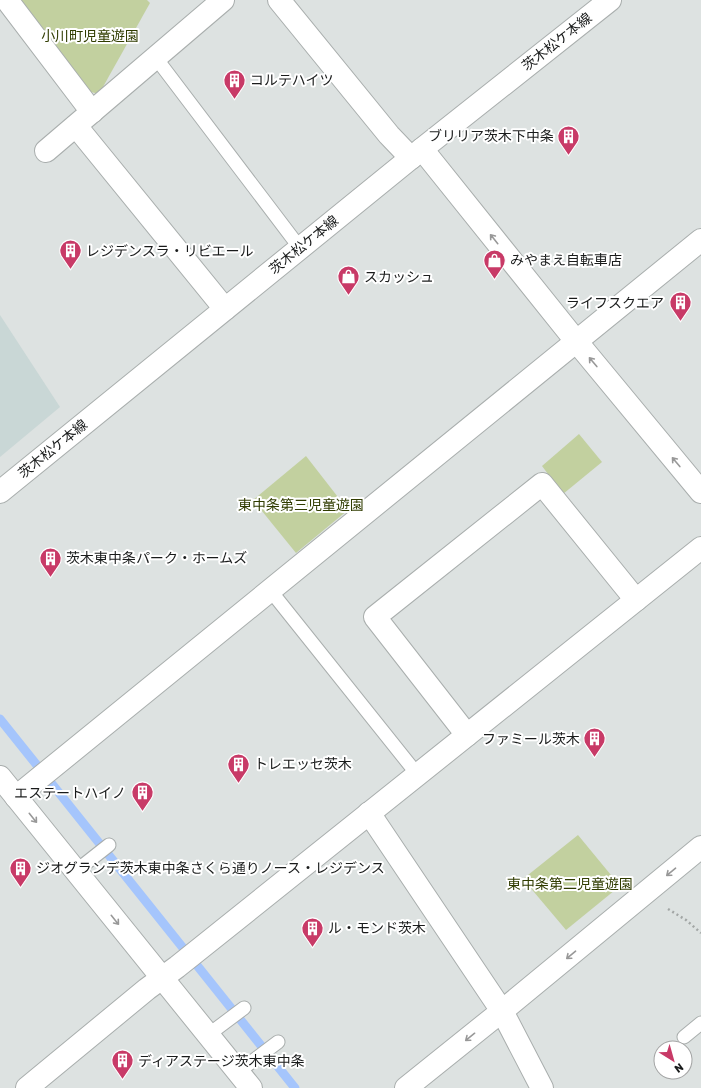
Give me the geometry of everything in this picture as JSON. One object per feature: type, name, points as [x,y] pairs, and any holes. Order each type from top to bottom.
[{"type":"street","points":[[7,0],[84,119],[225,309]]},
{"type":"street","points":[[46,151],[224,0]]},
{"type":"street","points":[[278,0],[389,135],[417,153],[701,492]]},
{"type":"street","name":"茨木松ケ本線","points":[[0,492],[417,153],[610,0]]},
{"type":"street","points":[[23,791],[701,240]]},
{"type":"street","points":[[467,735],[375,616],[542,484],[636,600]]},
{"type":"street","points":[[27,1088],[169,972],[701,548]]},
{"type":"street","points":[[0,777],[23,791],[76,871],[169,972],[208,1035],[244,1080]]},
{"type":"street","points":[[369,813],[502,1011],[542,1088]]},
{"type":"street","points":[[406,1088],[701,847]]},
{"type":"lane","points":[[156,58],[300,248]]},
{"type":"lane","points":[[270,590],[417,774]]},
{"type":"lane","points":[[76,871],[109,845]]},
{"type":"lane","points":[[208,1035],[244,1008]]},
{"type":"lane","points":[[684,1037],[701,1023]]},
{"type":"lane","points":[[244,1080],[278,1042]]},
{"type":"path","points":[[643,895],[686,920],[701,933]]},
{"type":"shaded area","points":[[0,315],[60,407],[0,457]]},
{"type":"green space","name":"小川町児童遊園","points":[[18,0],[147,0],[150,3],[99,94],[87,91]]},
{"type":"green space","points":[[579,434],[602,462],[563,494],[542,466]]},
{"type":"green space","name":"東中条第三児童遊園","points":[[306,456],[348,510],[296,553],[253,500]]},
{"type":"green space","name":"東中条第二児童遊園","points":[[578,835],[620,886],[566,930],[523,879]]},
{"type":"waterway","points":[[0,719],[295,1088]]},
{"type":"place","name":"コルテハイツ","points":[[234,100]]},
{"type":"place","name":"ブリリア茨木下中条","points":[[569,156]]},
{"type":"place","name":"レジデンスラ・リビエール","points":[[70,270]]},
{"type":"place","name":"みやまえ自転車店","points":[[494,280]]},
{"type":"place","name":"スカッシュ","points":[[349,296]]},
{"type":"place","name":"ライフスクエア","points":[[680,322]]},
{"type":"place","name":"茨木東中条パーク・ホームズ","points":[[50,578]]},
{"type":"place","name":"ファミール茨木","points":[[595,758]]},
{"type":"place","name":"トレエッセ茨木","points":[[238,784]]},
{"type":"place","name":"エステートハイノ","points":[[142,812]]},
{"type":"place","name":"ジオグランデ茨木東中条さくら通りノース・レジデンス","points":[[21,888]]},
{"type":"place","name":"ル・モンド茨木","points":[[312,948]]},
{"type":"place","name":"ディアステージ茨木東中条","points":[[122,1080]]}]
